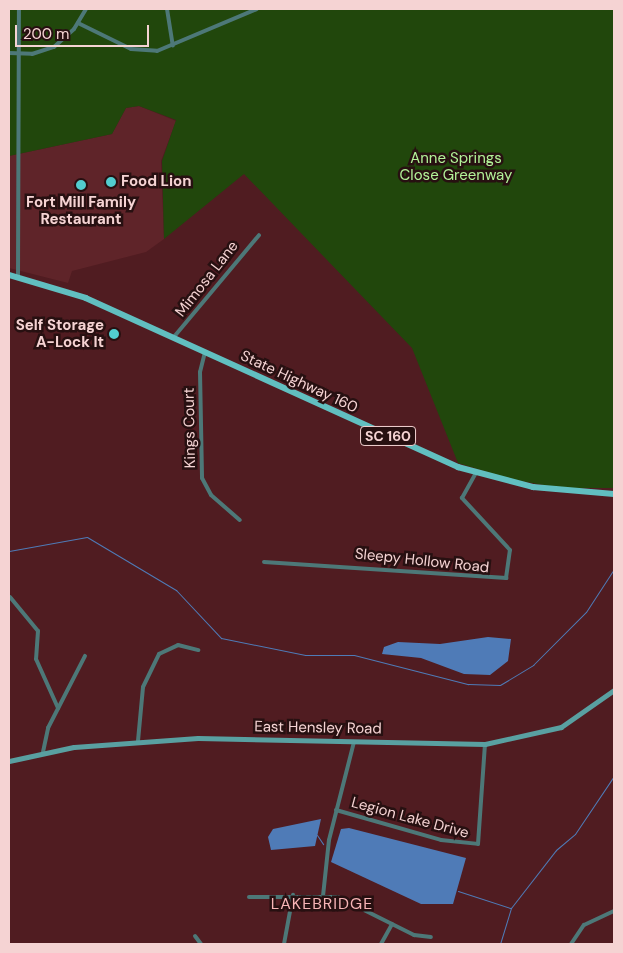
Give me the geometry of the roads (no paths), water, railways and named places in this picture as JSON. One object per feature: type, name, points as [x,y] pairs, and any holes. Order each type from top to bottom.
[{"type":"main road","name":"State Highway 160","points":[[9,275],[76,294],[476,473],[560,491],[614,494]]},
{"type":"main road","name":"East Hensley Road","points":[[9,761],[43,752],[138,741],[485,744],[562,727],[614,690]]},
{"type":"street","points":[[18,276],[19,9]]},
{"type":"street","points":[[9,53],[54,47],[78,23],[86,9]]},
{"type":"street","points":[[167,9],[173,46]]},
{"type":"street","points":[[78,23],[131,49],[157,51],[173,46],[257,9]]},
{"type":"street","name":"Mimosa Lane","points":[[174,338],[259,235]]},
{"type":"street","name":"Kings Court","points":[[204,352],[200,372],[202,478],[211,495],[240,520]]},
{"type":"street","name":"Sleepy Hollow Road","points":[[264,562],[296,561],[506,578],[510,550],[462,498],[476,473]]},
{"type":"street","points":[[10,597],[38,631],[36,659],[58,708]]},
{"type":"street","points":[[138,741],[143,686],[159,654],[178,644],[198,650]]},
{"type":"street","points":[[43,752],[58,708],[85,656]]},
{"type":"street","points":[[324,896],[336,810],[354,742]]},
{"type":"street","name":"Legion Lake Drive","points":[[336,810],[441,840],[478,844],[485,744]]},
{"type":"street","points":[[284,944],[293,895]]},
{"type":"street","points":[[249,897],[324,896],[350,902],[414,935],[431,937]]},
{"type":"street","points":[[571,944],[584,925],[614,910]]},
{"type":"street","points":[[381,944],[392,924]]},
{"type":"street","points":[[195,936],[201,944]]},
{"type":"water","points":[[488,637],[511,639],[508,661],[490,675],[464,674],[421,658],[382,654],[384,647],[398,642],[440,644]]},
{"type":"water","points":[[321,819],[315,846],[271,850],[268,837],[273,829]]},
{"type":"water","points":[[349,828],[466,858],[453,904],[421,904],[331,862],[341,829]]},
{"type":"waterway","points":[[9,551],[87,537],[176,590],[221,638],[305,655],[354,655],[468,684],[500,685],[533,665],[586,612],[614,569]]},
{"type":"waterway","points":[[500,944],[511,908],[556,850],[575,834],[614,776]]},
{"type":"waterway","points":[[317,835],[323,844]]},
{"type":"waterway","points":[[458,891],[510,908]]},
{"type":"place","name":"Food Lion","points":[[111,182]]},
{"type":"place","name":"Fort Mill Family Restaurant","points":[[81,185]]},
{"type":"place","name":"Self Storage A-Lock It","points":[[114,334]]},
{"type":"district","name":"LAKEBRIDGE","points":[[322,904]]},
{"type":"park label","name":"Anne Springs Close Greenway","points":[[456,166]]}]
